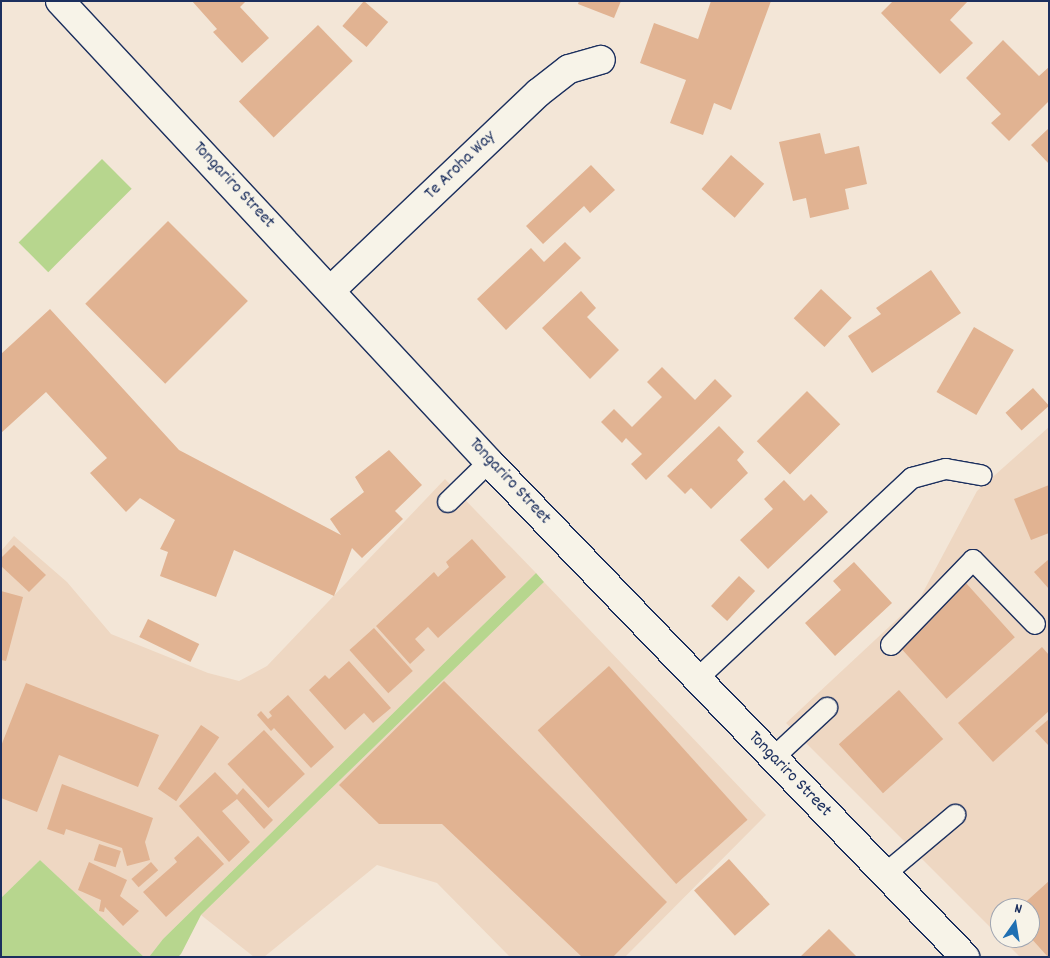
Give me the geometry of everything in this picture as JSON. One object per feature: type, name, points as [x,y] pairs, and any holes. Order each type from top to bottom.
[{"type":"street","name":"Tongariro Street","points":[[60,1],[331,290],[489,462],[696,680],[965,957]]},
{"type":"street","name":"Te Aroha Way","points":[[331,290],[538,93],[569,69],[602,60]]},
{"type":"lane","points":[[448,502],[489,462]]},
{"type":"lane","points":[[696,680],[912,478],[946,470],[981,475]]},
{"type":"lane","points":[[891,645],[974,560],[1035,624]]},
{"type":"lane","points":[[773,758],[827,708]]},
{"type":"lane","points":[[885,874],[955,815]]},
{"type":"shaded area","points":[[1049,427],[1049,957],[1020,957],[1011,948],[1040,948],[1040,898],[990,898],[990,927],[786,723],[920,598],[977,491]]},
{"type":"shaded area","points":[[445,479],[536,573],[163,939],[149,957],[144,957],[40,860],[1,898],[1,551],[14,536],[67,582],[111,634],[208,673],[239,681],[267,666]]},
{"type":"shaded area","points":[[544,582],[766,815],[625,957],[510,957],[437,883],[377,865],[264,957],[254,957],[201,915]]},
{"type":"green space","points":[[102,159],[132,189],[48,272],[19,242]]},
{"type":"green space","points":[[536,573],[544,582],[201,915],[178,957],[149,957],[163,939]]},
{"type":"green space","points":[[40,860],[144,957],[1,957],[1,898]]},
{"type":"building","points":[[192,1],[246,1],[240,7],[269,38],[242,63],[213,32],[217,29]]},
{"type":"building","points":[[364,1],[388,22],[367,47],[342,26]]},
{"type":"building","points":[[579,1],[621,1],[614,18],[578,4]]},
{"type":"building","points":[[711,1],[771,1],[731,110],[714,103],[703,135],[670,123],[686,80],[640,63],[654,23],[698,39]]},
{"type":"building","points":[[893,1],[968,1],[950,20],[973,43],[940,74],[881,13]]},
{"type":"building","points":[[318,25],[353,61],[274,137],[239,101]]},
{"type":"building","points":[[1003,40],[1039,76],[1049,67],[1049,101],[1009,141],[991,123],[1001,114],[966,78]]},
{"type":"building","points":[[1049,128],[1049,164],[1031,145]]},
{"type":"building","points":[[820,133],[825,154],[859,146],[867,184],[845,189],[849,209],[810,218],[806,198],[793,201],[779,142]]},
{"type":"building","points":[[731,155],[764,184],[735,218],[701,189]]},
{"type":"building","points":[[591,165],[615,190],[590,213],[584,206],[543,244],[526,226]]},
{"type":"building","points":[[168,221],[248,301],[165,384],[85,304]]},
{"type":"building","points":[[565,242],[581,258],[506,330],[477,299],[531,248],[544,262]]},
{"type":"building","points":[[931,270],[961,313],[872,373],[848,336],[881,314],[876,308]]},
{"type":"building","points":[[821,289],[852,318],[824,347],[794,318]]},
{"type":"building","points":[[581,291],[596,308],[587,317],[619,350],[590,379],[542,328]]},
{"type":"building","points":[[50,309],[179,450],[341,535],[330,519],[364,492],[355,477],[389,450],[422,485],[395,511],[403,519],[362,558],[352,548],[334,596],[234,550],[216,597],[160,576],[168,552],[160,549],[175,520],[140,498],[126,512],[90,473],[107,458],[46,392],[1,433],[1,354]]},
{"type":"building","points":[[974,327],[1014,350],[976,415],[936,392]]},
{"type":"building","points":[[662,367],[695,400],[715,379],[732,396],[646,480],[631,464],[642,454],[626,438],[622,443],[601,422],[614,409],[632,427],[662,397],[647,382]]},
{"type":"building","points":[[1033,388],[1049,406],[1022,431],[1006,413]]},
{"type":"building","points":[[807,391],[840,424],[790,474],[757,441]]},
{"type":"building","points":[[719,426],[744,452],[737,460],[748,473],[711,509],[691,488],[685,494],[667,476]]},
{"type":"building","points":[[784,480],[804,501],[811,494],[828,512],[768,569],[740,540],[773,509],[764,499]]},
{"type":"building","points":[[1049,485],[1049,533],[1031,540],[1014,499]]},
{"type":"building","points":[[472,539],[506,577],[438,638],[428,627],[415,639],[425,650],[410,664],[376,626],[434,572],[438,577],[449,567],[446,562]]},
{"type":"building","points":[[14,545],[46,575],[29,592],[1,566],[1,558]]},
{"type":"building","points":[[1049,559],[1049,589],[1034,572]]},
{"type":"building","points":[[854,562],[892,603],[835,656],[805,623],[841,590],[833,581]]},
{"type":"building","points":[[739,576],[755,591],[727,621],[711,606]]},
{"type":"building","points":[[966,583],[1015,637],[946,699],[898,645]]},
{"type":"building","points":[[1,591],[23,597],[6,661],[1,660]]},
{"type":"building","points":[[148,619],[199,644],[190,662],[139,637]]},
{"type":"building","points":[[374,628],[413,671],[388,693],[349,650]]},
{"type":"building","points":[[1042,647],[1049,655],[1049,711],[993,762],[958,723]]},
{"type":"building","points":[[349,661],[391,708],[373,723],[364,713],[345,730],[309,690],[325,675],[329,679]]},
{"type":"building","points":[[609,666],[748,820],[676,884],[538,730]]},
{"type":"building","points":[[444,681],[667,902],[613,957],[582,957],[442,824],[379,824],[339,785]]},
{"type":"building","points":[[26,683],[159,735],[138,787],[59,755],[37,812],[1,798],[1,746]]},
{"type":"building","points":[[899,690],[943,739],[883,793],[839,744]]},
{"type":"building","points":[[288,695],[334,747],[311,768],[274,728],[271,731],[257,715],[261,711],[268,719],[272,716],[269,712]]},
{"type":"building","points":[[1049,719],[1049,746],[1035,731]]},
{"type":"building","points":[[201,725],[219,737],[176,801],[158,789]]},
{"type":"building","points":[[264,730],[305,774],[268,808],[227,764]]},
{"type":"building","points":[[215,772],[237,795],[243,788],[273,820],[264,829],[237,799],[222,811],[250,842],[229,862],[179,806]]},
{"type":"building","points":[[62,784],[153,818],[145,842],[150,860],[127,866],[122,848],[66,829],[64,835],[47,829]]},
{"type":"building","points":[[198,836],[224,864],[166,917],[143,892],[177,862],[174,858]]},
{"type":"building","points":[[99,844],[121,851],[116,867],[94,860]]},
{"type":"building","points":[[729,859],[770,904],[735,936],[694,890]]},
{"type":"building","points":[[89,862],[127,880],[120,896],[139,911],[123,926],[105,907],[104,912],[99,911],[101,900],[78,890]]},
{"type":"building","points":[[151,862],[158,870],[139,887],[131,879]]},
{"type":"building","points":[[1049,881],[1049,957],[1040,948],[1040,898],[1030,898]]},
{"type":"building","points":[[829,929],[857,957],[800,957]]}]
